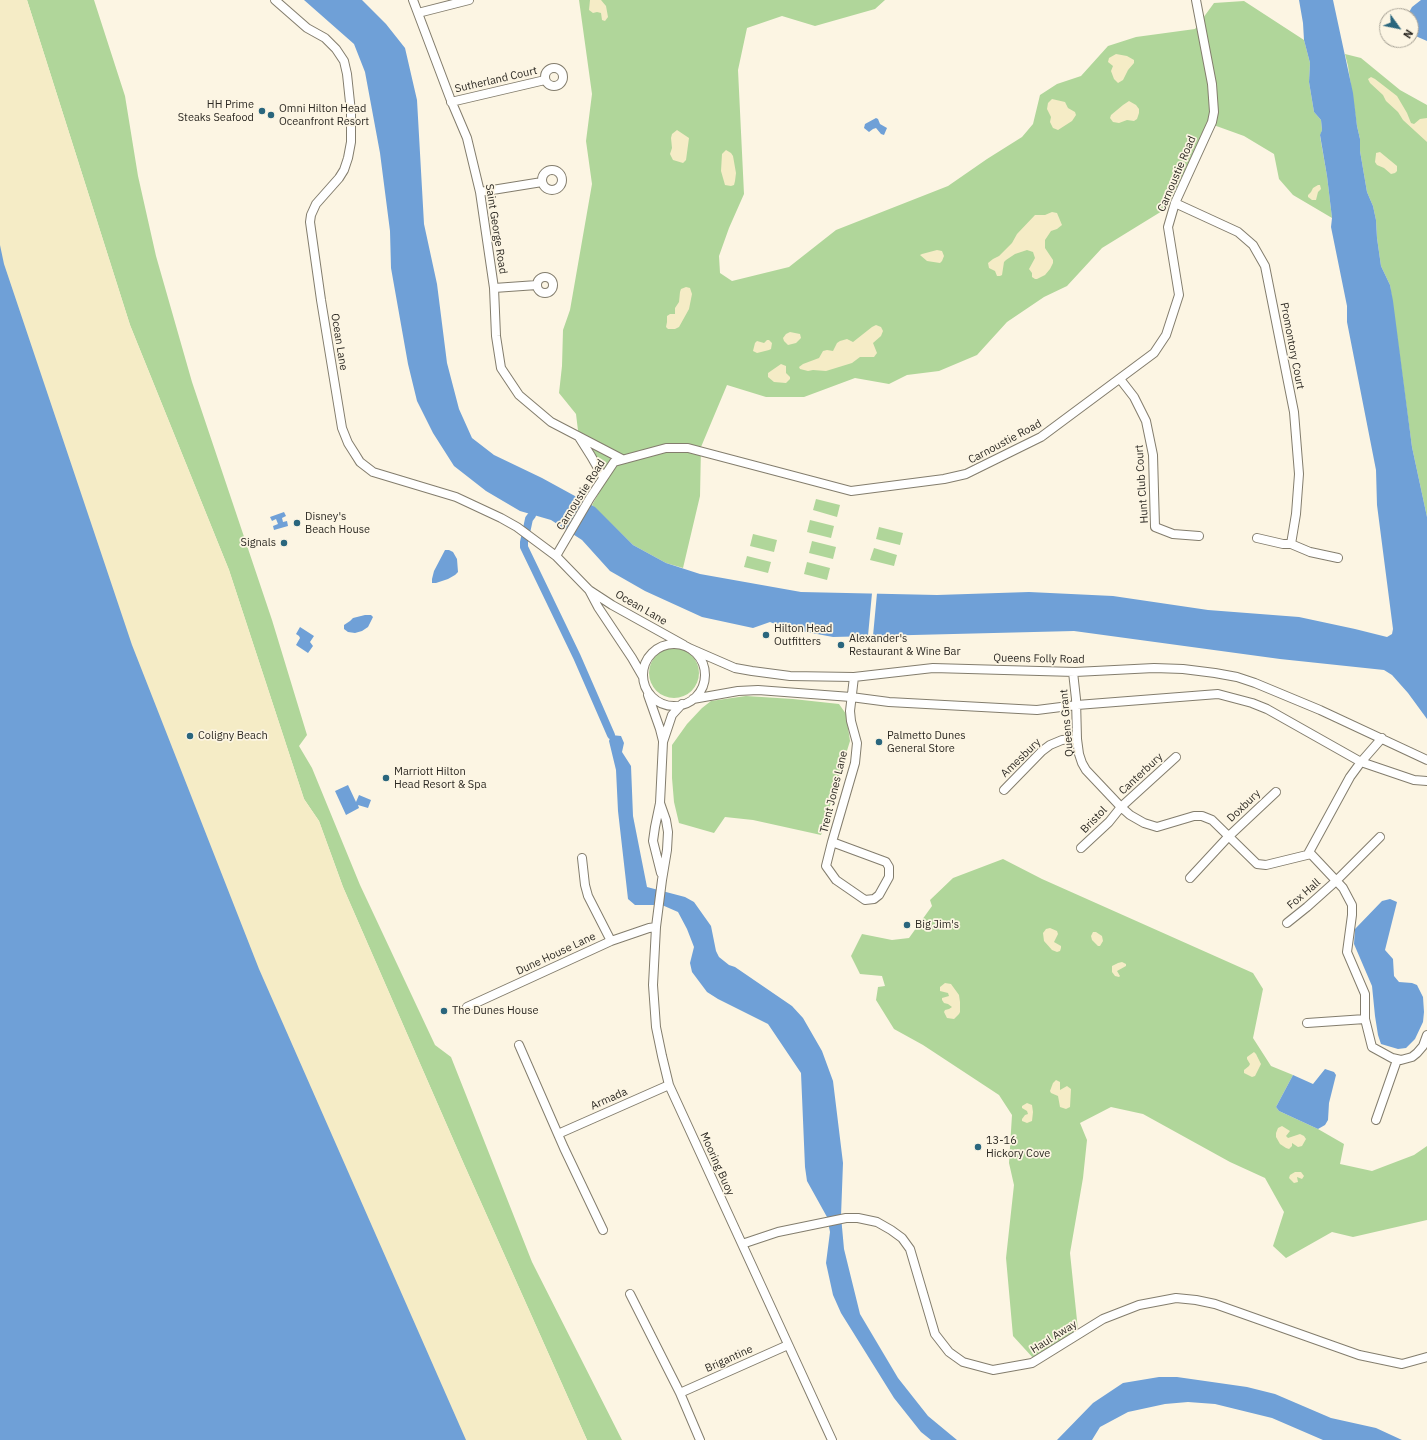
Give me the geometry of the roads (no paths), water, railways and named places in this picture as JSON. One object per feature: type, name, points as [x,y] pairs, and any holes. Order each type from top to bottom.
[{"type":"street","name":"Ocean Lane","points":[[275,0],[307,28],[325,38],[344,61],[347,74],[351,112],[351,142],[348,158],[344,170],[339,178],[316,204],[311,215],[310,222],[341,422],[348,443],[360,462],[372,472],[456,497],[492,512],[517,527],[556,556],[589,590],[612,605],[686,646]]},
{"type":"street","name":"Saint George Road","points":[[414,0],[451,102],[467,138],[480,192],[494,288],[496,336],[502,368],[519,395],[551,422],[622,459]]},
{"type":"street","points":[[418,13],[469,0]]},
{"type":"street","name":"Carnoustie Road","points":[[556,556],[603,477],[614,462],[622,459],[666,448],[688,448],[851,491],[944,479],[966,474],[1042,437],[1154,353],[1166,335],[1179,295],[1168,227],[1175,203],[1212,122],[1214,112],[1212,84],[1196,0]]},
{"type":"street","name":"Sutherland Court","points":[[451,102],[545,80]]},
{"type":"street","points":[[480,192],[542,182]]},
{"type":"street","name":"Promontory Court","points":[[1175,203],[1238,232],[1253,245],[1266,266],[1294,412],[1299,474],[1296,514],[1291,544]]},
{"type":"street","points":[[494,288],[537,285]]},
{"type":"street","name":"Hunt Club Court","points":[[1120,379],[1134,397],[1146,421],[1153,455],[1155,527],[1173,534],[1199,536]]},
{"type":"street","name":"Saint George Road","points":[[578,436],[603,477]]},
{"type":"street","points":[[1257,538],[1283,544],[1291,544],[1310,552],[1338,558]]},
{"type":"street","name":"Ocean Lane","points":[[589,590],[598,607],[632,658],[643,678]]},
{"type":"street","points":[[693,699],[701,690],[703,684],[705,672],[702,660],[694,651],[686,646],[669,644],[655,650],[645,662],[643,678],[646,688],[656,700],[663,704],[671,705],[682,704],[693,699],[747,690],[851,697],[889,702],[1037,710],[1077,705],[1218,694],[1233,697],[1267,709],[1361,762],[1414,780],[1427,782]]},
{"type":"street","name":"Queens Folly Road","points":[[686,646],[726,665],[752,671],[790,676],[854,677],[933,668],[1073,672],[1168,669],[1208,672],[1237,677],[1254,683],[1320,710],[1427,760]]},
{"type":"street","name":"Queens Grant","points":[[1073,672],[1077,705],[1079,754],[1082,763],[1086,770],[1130,816],[1144,823],[1157,827],[1194,816],[1202,816],[1212,820],[1257,864],[1266,865],[1308,854]]},
{"type":"street","name":"Trent Jones Lane","points":[[832,842],[886,862],[889,867],[889,877],[880,895],[874,899],[865,900],[836,880],[826,866],[832,842],[854,764],[857,743],[850,711],[854,677]]},
{"type":"street","name":"Mooring Buoy","points":[[646,688],[663,742]]},
{"type":"street","name":"Mooring Buoy","points":[[662,880],[661,870],[655,853],[653,841],[660,803],[663,742],[672,715],[682,704]]},
{"type":"street","points":[[1382,738],[1350,777],[1308,854],[1311,854],[1343,888],[1352,905],[1347,952],[1365,994],[1365,1020],[1372,1047],[1397,1060],[1412,1058],[1423,1046],[1427,1035]]},
{"type":"street","name":"Amesbury","points":[[1004,790],[1042,751],[1050,745],[1062,740],[1078,739]]},
{"type":"street","name":"Canterbury","points":[[1121,807],[1176,757]]},
{"type":"street","name":"Doxbury","points":[[1190,878],[1228,837],[1276,792]]},
{"type":"street","name":"Mooring Buoy","points":[[660,803],[666,820],[668,832],[667,850],[656,928],[653,985],[656,1027],[669,1085],[832,1440]]},
{"type":"street","name":"Bristol","points":[[1081,848],[1109,822],[1121,807]]},
{"type":"street","name":"Fox Hall","points":[[1287,923],[1336,881],[1380,837]]},
{"type":"street","points":[[582,858],[588,896],[611,941]]},
{"type":"street","name":"Dune House Lane","points":[[466,1007],[611,941],[649,928],[656,928]]},
{"type":"street","points":[[1307,1023],[1365,1020]]},
{"type":"street","points":[[519,1045],[558,1134],[603,1230]]},
{"type":"street","points":[[1376,1120],[1397,1060]]},
{"type":"street","name":"Armada","points":[[558,1134],[669,1085]]},
{"type":"street","name":"Haul Away","points":[[742,1244],[778,1232],[846,1218],[858,1218],[877,1222],[902,1238],[910,1249],[935,1334],[949,1352],[963,1362],[993,1370],[1032,1363],[1103,1319],[1139,1305],[1176,1298],[1214,1304],[1359,1356],[1402,1364],[1427,1357]]},
{"type":"street","points":[[630,1294],[680,1393],[700,1440]]},
{"type":"street","name":"Brigantine","points":[[680,1393],[788,1345]]},
{"type":"water","points":[[304,0],[362,0],[386,24],[405,48],[417,100],[424,224],[437,284],[447,363],[459,409],[472,438],[494,455],[542,478],[595,507],[633,545],[666,563],[700,574],[801,592],[937,595],[1029,592],[1113,596],[1208,610],[1299,617],[1387,637],[1392,634],[1393,629],[1377,505],[1376,470],[1347,322],[1347,306],[1331,227],[1332,218],[1327,176],[1320,135],[1322,130],[1321,120],[1314,112],[1309,82],[1310,63],[1304,40],[1299,0],[1333,0],[1353,93],[1367,192],[1373,206],[1376,220],[1381,266],[1390,285],[1393,301],[1412,447],[1427,517],[1427,719],[1408,693],[1392,675],[1384,670],[1280,659],[1074,631],[833,637],[785,628],[770,622],[753,628],[702,617],[645,591],[610,571],[582,540],[551,520],[520,511],[486,491],[454,466],[433,433],[417,401],[408,364],[391,268],[390,231],[380,153],[365,72],[354,44]]},
{"type":"water","points":[[1421,0],[1427,0],[1427,41],[1419,38],[1419,8],[1412,7]]},
{"type":"water","points":[[876,118],[880,124],[887,128],[884,135],[881,134],[876,128],[869,132],[864,128],[865,124]]},
{"type":"water","points":[[0,245],[4,264],[132,645],[259,969],[466,1440],[0,1440]]},
{"type":"water","points":[[284,512],[286,516],[282,518],[283,522],[287,521],[288,526],[274,530],[273,526],[278,524],[276,519],[272,521],[270,517]]},
{"type":"water","points":[[445,550],[453,552],[457,559],[458,572],[448,579],[432,583],[434,571]]},
{"type":"water","points":[[371,615],[373,617],[368,627],[362,631],[355,633],[348,632],[344,629],[344,625],[353,618]]},
{"type":"water","points":[[300,627],[314,636],[310,642],[313,646],[308,653],[296,645],[300,638],[296,634]]},
{"type":"water","points":[[611,735],[621,736],[624,743],[622,752],[631,766],[633,816],[647,887],[685,897],[694,902],[711,926],[716,951],[719,957],[792,1006],[803,1018],[822,1051],[833,1081],[843,1163],[841,1216],[844,1249],[860,1314],[898,1378],[928,1416],[957,1440],[931,1440],[921,1432],[894,1398],[841,1313],[833,1295],[826,1263],[830,1232],[827,1217],[807,1181],[805,1167],[801,1073],[768,1024],[707,992],[692,972],[690,963],[694,947],[678,912],[662,905],[635,905],[628,899],[618,811],[616,770],[609,741]]},
{"type":"water","points":[[348,785],[356,802],[359,795],[371,800],[368,808],[358,805],[359,808],[346,815],[335,791]]},
{"type":"water","points":[[1390,899],[1397,902],[1385,950],[1393,959],[1394,976],[1399,982],[1417,985],[1423,997],[1424,1012],[1423,1022],[1415,1039],[1406,1048],[1398,1049],[1381,1044],[1375,1016],[1372,986],[1354,944],[1355,929],[1382,901]]},
{"type":"water","points":[[1325,1069],[1334,1072],[1336,1075],[1329,1103],[1328,1120],[1325,1125],[1318,1129],[1279,1111],[1276,1107],[1293,1075],[1313,1084]]},
{"type":"water","points":[[1159,1377],[1177,1377],[1247,1387],[1275,1394],[1331,1418],[1376,1428],[1402,1440],[1323,1440],[1272,1418],[1215,1404],[1188,1402],[1165,1404],[1128,1412],[1100,1427],[1092,1440],[1057,1440],[1093,1403],[1123,1383]]},
{"type":"waterway","points":[[532,515],[529,519],[524,547],[577,657],[611,735]]},
{"type":"place","name":"HH Prime Steaks Seafood","points":[[262,111]]},
{"type":"place","name":"Omni Hilton Head Oceanfront Resort","points":[[271,115]]},
{"type":"place","name":"Disney's Beach House","points":[[297,523]]},
{"type":"place","name":"Signals","points":[[284,543]]},
{"type":"place","name":"Hilton Head Outfitters","points":[[766,635]]},
{"type":"place","name":"Alexander's Restaurant & Wine Bar","points":[[841,645]]},
{"type":"place","name":"Coligny Beach","points":[[190,736]]},
{"type":"place","name":"Palmetto Dunes General Store","points":[[879,742]]},
{"type":"place","name":"Marriott Hilton Head Resort & Spa","points":[[386,778]]},
{"type":"place","name":"Big Jim's","points":[[907,925]]},
{"type":"place","name":"The Dunes House","points":[[444,1011]]},
{"type":"place","name":"13-16 Hickory Cove","points":[[978,1147]]}]
